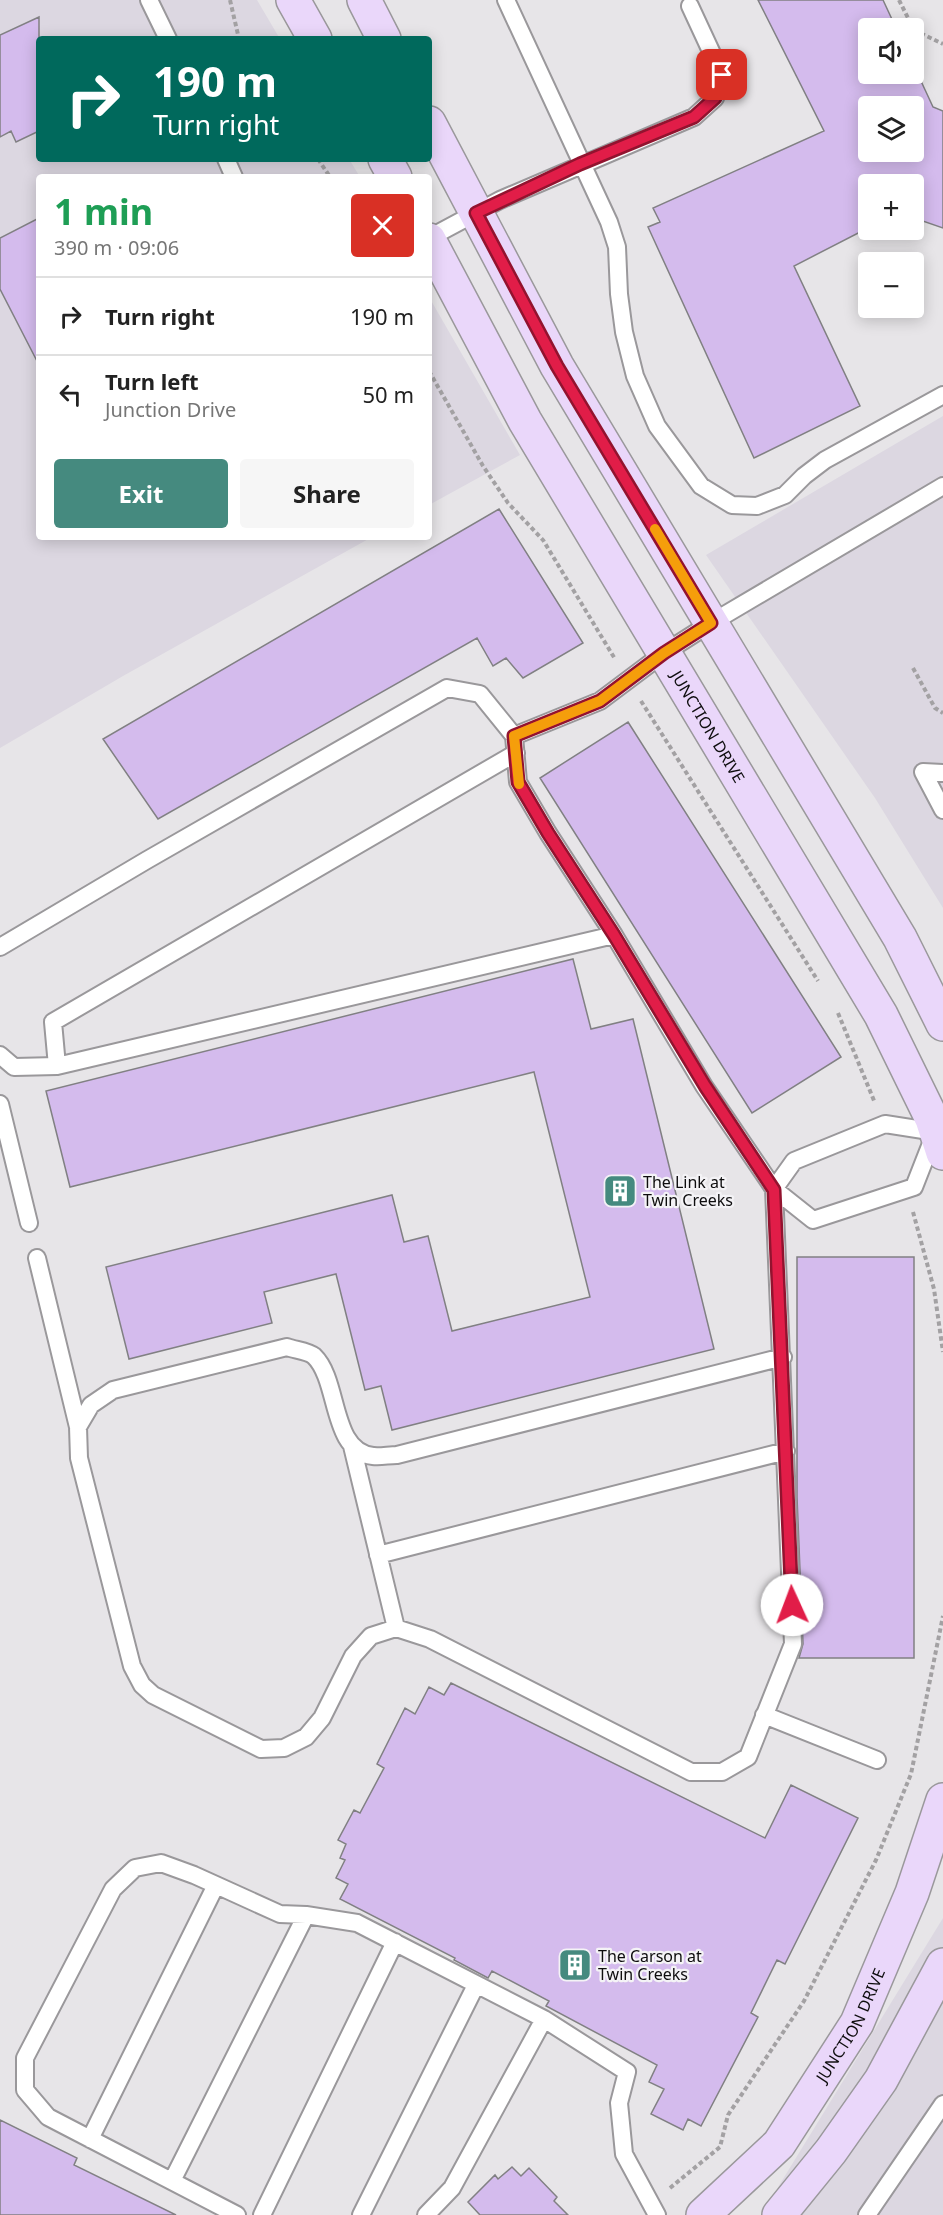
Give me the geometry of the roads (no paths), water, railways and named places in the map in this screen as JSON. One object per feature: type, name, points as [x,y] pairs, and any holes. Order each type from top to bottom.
[{"type":"street","points":[[293,0],[313,36]]},
{"type":"street","points":[[364,0],[382,36]]},
{"type":"street","points":[[432,129],[557,366],[900,938],[943,1024]]},
{"type":"street","name":"JUNCTION DRIVE","points":[[432,245],[525,421],[881,1015],[941,1138]]},
{"type":"street","name":"JUNCTION DRIVE","points":[[703,2215],[779,2144],[858,2023],[912,1893],[943,1800]]},
{"type":"street","points":[[779,2215],[831,2151],[881,2080],[943,1965]]},
{"type":"lane","points":[[149,0],[167,36]]},
{"type":"lane","points":[[506,0],[580,164],[609,222],[617,248],[619,294],[624,332],[635,376],[657,426],[701,486],[732,505],[756,506],[785,495],[825,460],[943,395]]},
{"type":"lane","points":[[432,237],[476,213],[580,164],[694,117],[715,98],[722,75],[690,6]]},
{"type":"lane","points":[[514,736],[600,701],[629,682],[664,653],[711,623],[943,486]]},
{"type":"lane","points":[[0,947],[447,688],[480,693],[514,736],[518,782],[548,833],[614,935],[705,1086],[774,1190],[813,1220],[914,1187],[941,1138],[885,1124],[794,1161],[774,1190],[783,1357],[793,1644],[748,1757],[722,1772],[691,1772],[430,1639],[396,1628],[371,1636],[353,1656],[322,1718],[306,1737],[284,1748],[261,1749],[153,1695],[142,1684],[132,1666],[79,1458],[78,1427],[37,1258]]},
{"type":"lane","points":[[57,1066],[53,1022],[516,753]]},
{"type":"lane","points":[[943,773],[923,772],[943,810]]},
{"type":"lane","points":[[0,1055],[14,1067],[57,1066],[614,935]]},
{"type":"lane","points":[[0,1104],[29,1223]]},
{"type":"lane","points":[[78,1427],[91,1406],[113,1390],[287,1347],[313,1355],[327,1374],[340,1424],[352,1446],[396,1628]]},
{"type":"lane","points":[[352,1446],[371,1456],[397,1455],[783,1357]]},
{"type":"lane","points":[[378,1555],[786,1451]]},
{"type":"lane","points":[[764,1715],[877,1760]]},
{"type":"lane","points":[[237,2215],[48,2117],[25,2090],[25,2058],[113,1889],[135,1868],[161,1863],[280,1914],[306,1915],[357,1923],[544,2019],[627,2072],[619,2103],[624,2154],[655,2210]]},
{"type":"lane","points":[[90,2139],[216,1885]]},
{"type":"lane","points":[[172,2181],[306,1915]]},
{"type":"lane","points":[[262,2215],[395,1942]]},
{"type":"lane","points":[[361,2215],[476,1984]]},
{"type":"lane","points":[[426,2215],[452,2188],[544,2019]]},
{"type":"lane","points":[[867,2215],[943,2103]]},
{"type":"place","name":"The Link at Twin Creeks","points":[[620,1191]]},
{"type":"place","name":"The Carson at Twin Creeks","points":[[575,1965]]}]
